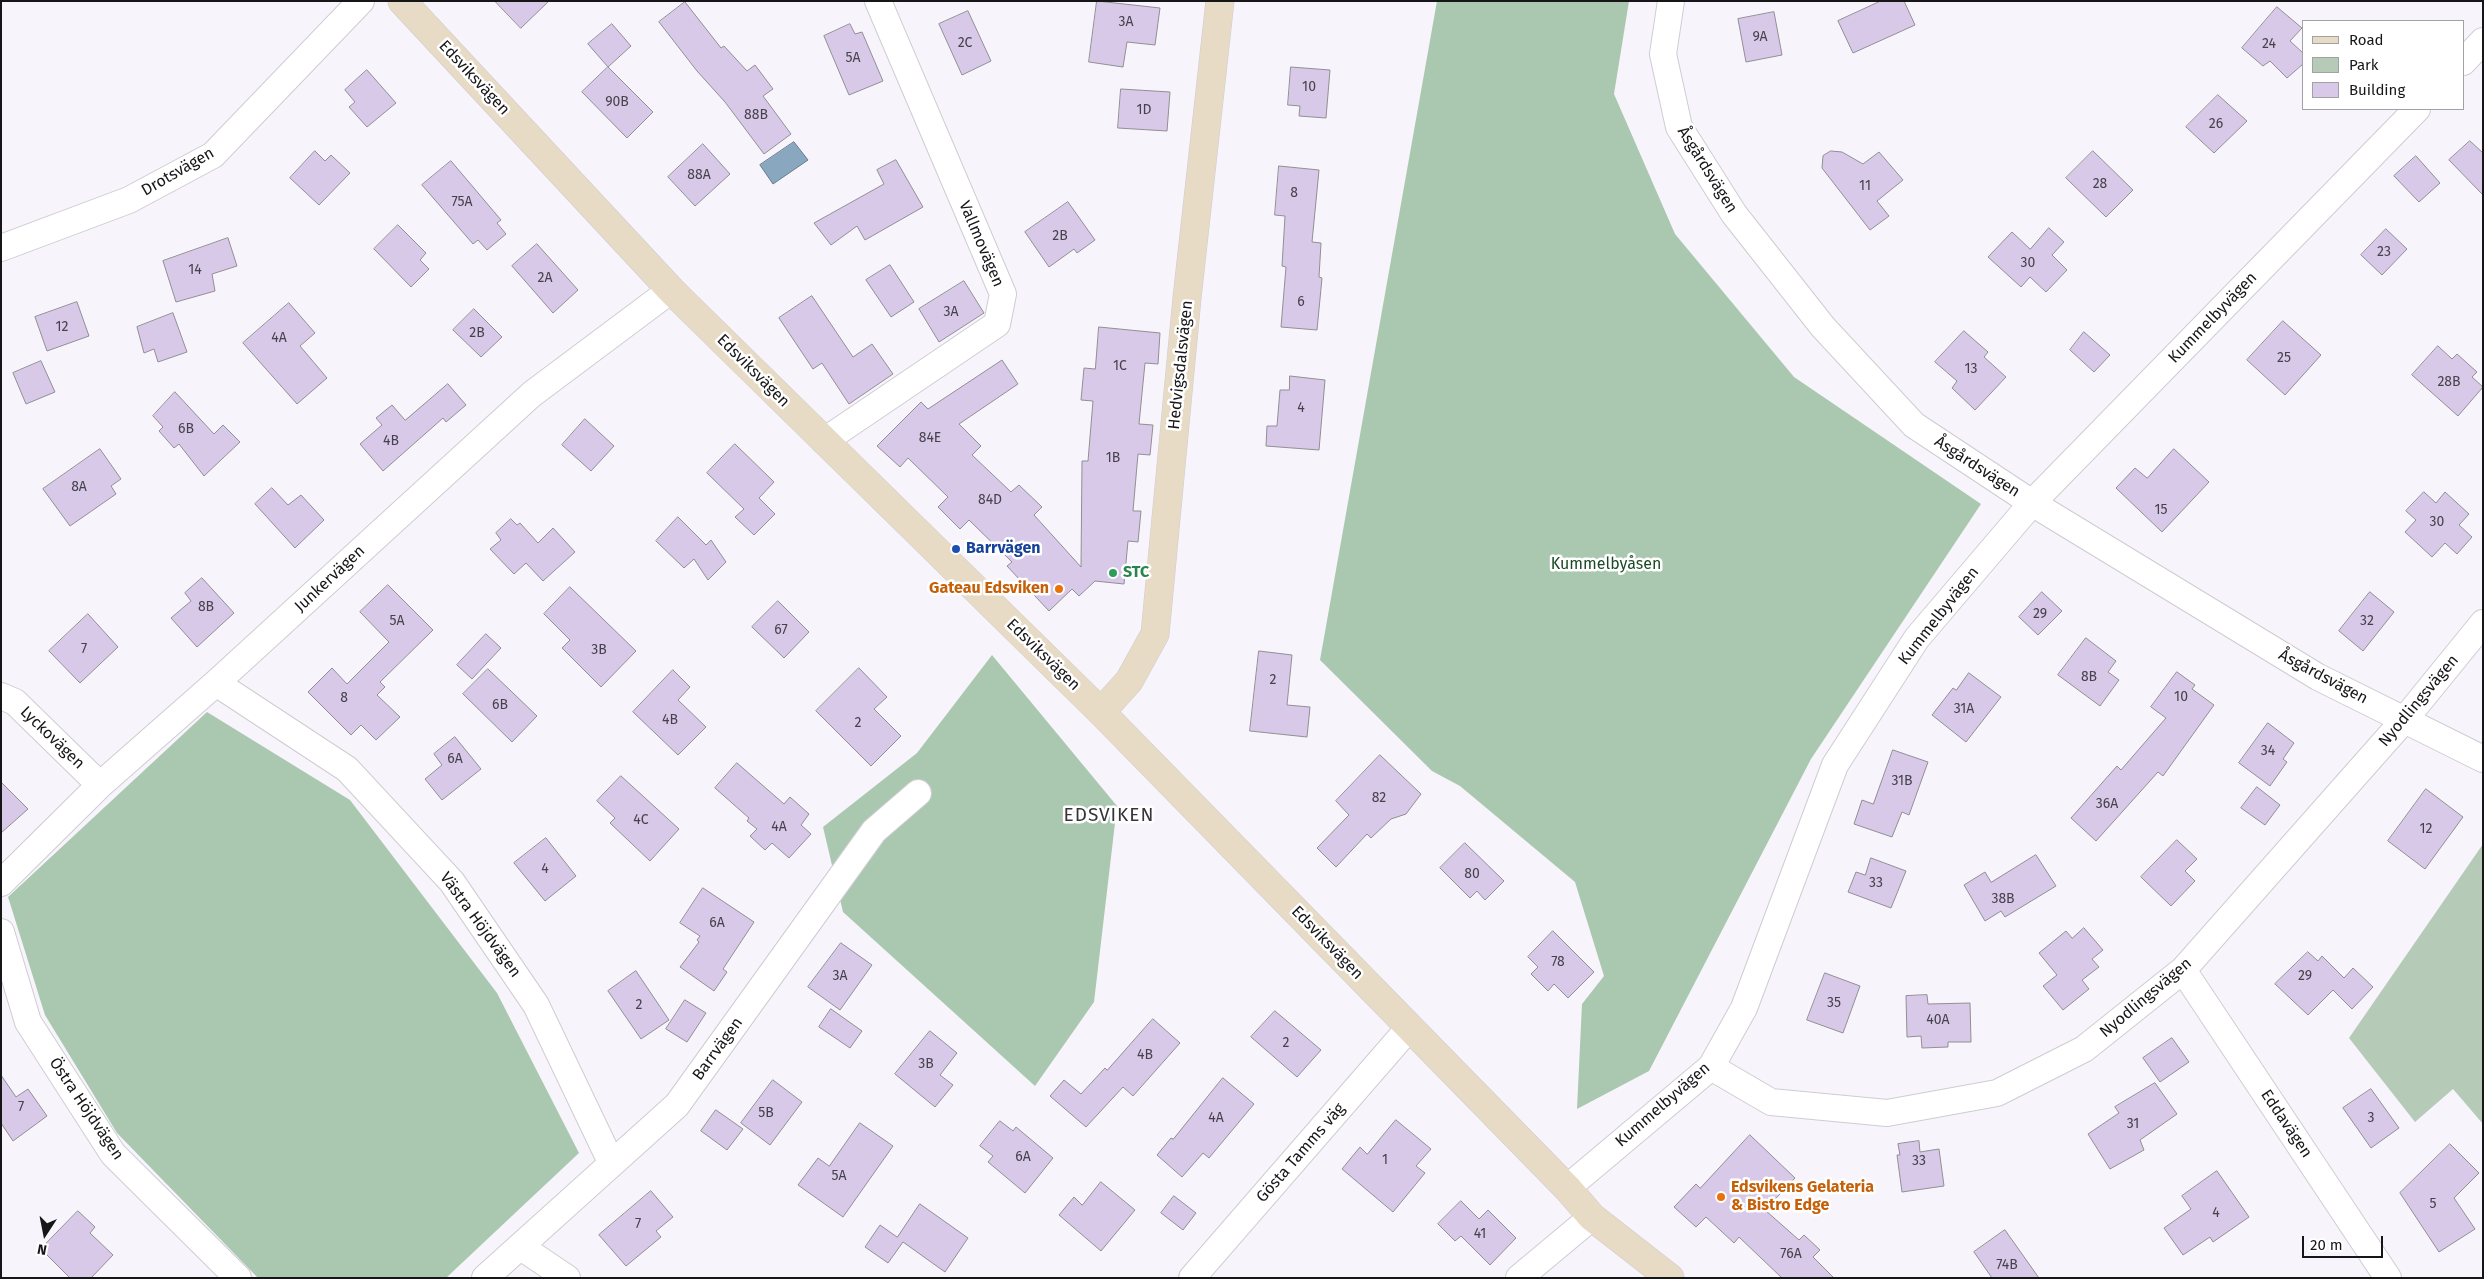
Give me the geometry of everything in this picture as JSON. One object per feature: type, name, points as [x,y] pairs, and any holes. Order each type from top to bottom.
[{"type":"street","name":"Drotsvägen","points":[[4,242],[129,200],[213,155],[362,1]]},
{"type":"street","name":"Edsviksvägen","points":[[402,1],[670,290],[1101,712],[1567,1188],[1592,1217],[1670,1278]]},
{"type":"street","name":"Vallmovägen","points":[[824,441],[996,324],[1003,294],[878,1]]},
{"type":"street","name":"Hedvigsdalsvägen","points":[[1101,712],[1129,682],[1155,634],[1186,306],[1220,1]]},
{"type":"street","name":"Åsgårdsvägen","points":[[1671,1],[1663,54],[1679,127],[1734,214],[1822,327],[1914,425],[2032,503],[2318,677],[2483,759]]},
{"type":"street","points":[[2464,61],[2483,41]]},
{"type":"street","name":"Kummelbyvägen","points":[[1567,1188],[1711,1067],[1744,1008],[1836,765],[1917,638],[2032,503],[2416,110]]},
{"type":"street","name":"Junkervägen","points":[[1,883],[100,785],[216,684],[532,394],[670,290]]},
{"type":"street","name":"Nyodlingsvägen","points":[[1711,1067],[1771,1102],[1887,1113],[1997,1093],[2084,1049],[2183,970],[2405,719],[2483,623]]},
{"type":"street","name":"Västra Höjdvägen","points":[[216,684],[347,769],[452,882],[536,1005],[611,1162]]},
{"type":"street","name":"Lyckovägen","points":[[1,696],[16,702],[100,785]]},
{"type":"street","name":"Barrvägen","points":[[485,1278],[522,1247],[611,1162],[677,1105],[874,831],[918,793]]},
{"type":"street","name":"Östra Höjdvägen","points":[[1,932],[28,1022],[112,1154],[238,1278]]},
{"type":"street","name":"Eddavägen","points":[[2183,970],[2388,1278]]},
{"type":"street","name":"Gösta Tamms väg","points":[[1192,1278],[1409,1028]]},
{"type":"street","points":[[1518,1278],[1592,1217]]},
{"type":"street","points":[[522,1247],[566,1278]]},
{"type":"green space","name":"Kummelbyåsen","points":[[1437,1],[1629,1],[1614,94],[1675,234],[1794,377],[1981,504],[1811,759],[1649,1071],[1577,1109],[1582,1004],[1604,976],[1575,882],[1460,786],[1432,771],[1320,660]]},
{"type":"green space","points":[[992,655],[1117,806],[1094,1002],[1035,1086],[843,912],[823,827],[917,753]]},
{"type":"green space","points":[[207,712],[350,800],[497,993],[579,1153],[446,1278],[258,1278],[117,1133],[45,1015],[8,897]]},
{"type":"green space","points":[[2483,844],[2483,1124],[2453,1089],[2415,1122],[2349,1038]]},
{"type":"water","points":[[794,142],[808,160],[773,184],[760,165]]},
{"type":"building","points":[[495,1],[549,1],[521,28]]},
{"type":"building","points":[[1097,1],[1160,8],[1155,45],[1127,42],[1123,67],[1089,62]]},
{"type":"building","points":[[1881,1],[1904,1],[1915,25],[1853,53],[1838,21]]},
{"type":"building","points":[[685,2],[721,48],[724,46],[747,71],[755,65],[773,89],[763,96],[791,134],[764,154],[725,102],[697,71],[659,22]]},
{"type":"building","points":[[2277,7],[2302,28],[2290,41],[2302,52],[2302,65],[2287,78],[2270,61],[2263,66],[2242,48]]},
{"type":"building","points":[[968,11],[991,61],[962,75],[939,24]]},
{"type":"building","points":[[1774,12],[1782,55],[1746,62],[1738,19]]},
{"type":"building","points":[[612,24],[631,46],[608,67],[588,44]]},
{"type":"building","points":[[850,24],[855,34],[862,32],[883,81],[849,95],[824,36]]},
{"type":"building","points":[[608,67],[653,112],[627,138],[582,92]]},
{"type":"building","points":[[1291,67],[1330,70],[1326,118],[1299,116],[1300,106],[1288,105]]},
{"type":"building","points":[[367,70],[396,103],[367,127],[349,107],[355,102],[345,90]]},
{"type":"building","points":[[1121,89],[1170,92],[1167,131],[1118,128]]},
{"type":"building","points":[[2218,95],[2247,121],[2214,153],[2186,127]]},
{"type":"building","points":[[2470,141],[2483,153],[2483,195],[2449,160]]},
{"type":"building","points":[[703,144],[730,174],[695,206],[668,177]]},
{"type":"building","points":[[315,151],[325,161],[331,155],[350,173],[319,205],[290,178]]},
{"type":"building","points":[[1831,151],[1842,152],[1863,164],[1879,152],[1903,180],[1877,201],[1889,216],[1870,230],[1822,168],[1823,156]]},
{"type":"building","points":[[2093,151],[2133,190],[2106,217],[2066,178]]},
{"type":"building","points":[[2416,156],[2440,183],[2419,202],[2394,176]]},
{"type":"building","points":[[896,160],[923,207],[865,240],[857,226],[831,245],[814,223],[884,184],[877,170]]},
{"type":"building","points":[[451,161],[501,220],[497,223],[506,234],[487,250],[478,240],[473,244],[422,185]]},
{"type":"building","points":[[1279,166],[1319,170],[1312,242],[1321,243],[1319,277],[1322,278],[1317,330],[1281,327],[1286,267],[1282,266],[1285,216],[1275,215]]},
{"type":"building","points":[[1068,202],[1095,240],[1077,253],[1074,249],[1049,267],[1025,232]]},
{"type":"building","points":[[398,225],[426,253],[420,260],[429,269],[411,287],[374,249]]},
{"type":"building","points":[[2049,228],[2064,242],[2052,255],[2067,270],[2046,292],[2030,277],[2021,287],[1988,257],[2012,232],[2030,249]]},
{"type":"building","points":[[2386,229],[2407,249],[2382,275],[2361,255]]},
{"type":"building","points":[[228,238],[237,266],[212,274],[215,291],[176,302],[163,261]]},
{"type":"building","points":[[537,244],[578,290],[553,313],[512,266]]},
{"type":"building","points":[[890,265],[914,302],[891,317],[866,280]]},
{"type":"building","points":[[964,281],[984,313],[939,342],[919,309]]},
{"type":"building","points":[[812,296],[853,357],[872,344],[893,374],[849,404],[822,363],[813,369],[779,318]]},
{"type":"building","points":[[77,302],[89,336],[47,351],[35,317]]},
{"type":"building","points":[[289,303],[315,333],[300,346],[327,378],[297,404],[243,343]]},
{"type":"building","points":[[474,309],[502,337],[481,357],[453,330]]},
{"type":"building","points":[[173,313],[187,352],[158,362],[154,349],[144,353],[137,327]]},
{"type":"building","points":[[2283,321],[2321,355],[2285,395],[2247,360]]},
{"type":"building","points":[[1099,327],[1160,333],[1158,364],[1145,363],[1139,424],[1153,425],[1150,455],[1138,454],[1133,511],[1141,511],[1138,542],[1128,541],[1124,584],[1095,581],[1079,596],[1072,589],[1049,611],[1007,566],[1012,562],[969,520],[960,529],[938,507],[948,497],[908,458],[900,467],[877,446],[921,402],[928,409],[1002,360],[1018,384],[959,424],[981,446],[972,455],[1011,492],[1019,485],[1042,507],[1034,515],[1081,567],[1082,461],[1088,461],[1093,401],[1081,400],[1084,368],[1095,369]]},
{"type":"building","points":[[1964,331],[1988,352],[1984,357],[2006,377],[1975,410],[1952,388],[1957,381],[1935,362]]},
{"type":"building","points":[[2084,332],[2110,355],[2094,372],[2070,350]]},
{"type":"building","points":[[2438,346],[2452,359],[2457,354],[2477,372],[2472,377],[2483,387],[2458,416],[2412,375]]},
{"type":"building","points":[[41,361],[55,392],[26,404],[13,373]]},
{"type":"building","points":[[1290,376],[1325,380],[1319,450],[1266,446],[1267,426],[1277,426],[1280,390],[1289,390]]},
{"type":"building","points":[[448,384],[466,405],[446,422],[443,418],[383,471],[360,444],[382,425],[376,418],[392,405],[405,420]]},
{"type":"building","points":[[175,392],[214,434],[223,425],[240,442],[204,476],[179,444],[174,448],[159,431],[163,427],[153,416]]},
{"type":"building","points":[[585,419],[614,446],[591,471],[562,445]]},
{"type":"building","points":[[735,444],[774,482],[759,498],[775,514],[754,535],[735,517],[744,509],[707,473]]},
{"type":"building","points":[[100,449],[121,479],[111,486],[116,494],[70,526],[43,489]]},
{"type":"building","points":[[2174,449],[2209,482],[2162,532],[2116,488],[2135,468],[2147,478]]},
{"type":"building","points":[[272,488],[288,505],[301,495],[324,520],[295,548],[255,504]]},
{"type":"building","points":[[2424,492],[2436,503],[2445,492],[2469,514],[2459,525],[2472,537],[2457,554],[2445,543],[2432,557],[2405,532],[2416,520],[2406,511]]},
{"type":"building","points":[[678,517],[706,545],[711,540],[726,562],[708,580],[694,559],[684,568],[656,541]]},
{"type":"building","points":[[511,519],[517,525],[520,523],[538,543],[553,528],[575,552],[543,581],[526,563],[514,574],[490,549],[501,540],[496,533]]},
{"type":"building","points":[[202,578],[234,613],[197,647],[171,618],[191,601],[185,593]]},
{"type":"building","points":[[388,585],[433,630],[380,682],[385,687],[377,695],[400,717],[376,740],[361,725],[351,735],[308,692],[332,668],[347,684],[389,642],[360,612]]},
{"type":"building","points":[[570,587],[636,651],[601,687],[562,648],[570,640],[544,614]]},
{"type":"building","points":[[2042,592],[2062,611],[2038,635],[2019,617]]},
{"type":"building","points":[[2370,592],[2394,612],[2363,651],[2339,631]]},
{"type":"building","points":[[778,601],[809,632],[784,658],[752,627]]},
{"type":"building","points":[[88,614],[118,647],[80,683],[49,651]]},
{"type":"building","points":[[486,634],[501,648],[472,679],[457,665]]},
{"type":"building","points":[[2086,638],[2116,661],[2108,672],[2119,680],[2100,706],[2058,675]]},
{"type":"building","points":[[1259,651],[1292,655],[1287,705],[1310,707],[1307,737],[1250,731]]},
{"type":"building","points":[[859,668],[887,697],[874,709],[901,736],[871,766],[816,711]]},
{"type":"building","points":[[488,669],[537,716],[512,742],[463,694]]},
{"type":"building","points":[[673,670],[690,687],[678,700],[706,727],[678,755],[633,712]]},
{"type":"building","points":[[2177,672],[2195,685],[2192,689],[2214,705],[2163,776],[2158,772],[2096,841],[2071,818],[2117,766],[2121,770],[2166,718],[2151,707]]},
{"type":"building","points":[[1969,673],[2001,697],[1966,742],[1932,715],[1953,688],[1956,690]]},
{"type":"building","points":[[2268,723],[2294,743],[2283,759],[2287,762],[2270,786],[2239,763]]},
{"type":"building","points":[[455,737],[481,769],[442,800],[425,779],[442,765],[434,754]]},
{"type":"building","points":[[1893,750],[1928,762],[1909,815],[1902,812],[1892,837],[1854,824],[1862,800],[1873,804]]},
{"type":"building","points":[[1380,755],[1421,794],[1406,814],[1391,819],[1371,838],[1367,834],[1336,867],[1317,848],[1349,815],[1336,801]]},
{"type":"building","points":[[737,763],[784,804],[790,797],[809,814],[801,825],[811,834],[789,858],[772,843],[765,850],[750,836],[757,829],[747,821],[749,818],[715,788]]},
{"type":"building","points":[[621,776],[679,829],[650,861],[610,823],[615,818],[597,801]]},
{"type":"building","points":[[1,782],[28,809],[1,833]]},
{"type":"building","points":[[2257,787],[2280,805],[2265,825],[2241,808]]},
{"type":"building","points":[[2426,789],[2463,817],[2425,869],[2388,841]]},
{"type":"building","points":[[546,838],[576,876],[545,901],[514,863]]},
{"type":"building","points":[[2177,840],[2197,859],[2185,871],[2195,881],[2171,906],[2141,877]]},
{"type":"building","points":[[1465,843],[1504,881],[1485,900],[1477,891],[1470,898],[1440,868]]},
{"type":"building","points":[[2036,855],[2056,886],[2005,917],[2001,911],[1985,921],[1964,885],[1985,872],[1991,882]]},
{"type":"building","points":[[1871,858],[1906,871],[1891,908],[1848,892],[1856,872],[1865,875]]},
{"type":"building","points":[[703,888],[754,922],[723,969],[727,972],[714,991],[680,967],[699,942],[697,940],[700,936],[680,923]]},
{"type":"building","points":[[2084,928],[2103,950],[2092,959],[2099,967],[2082,980],[2089,989],[2063,1010],[2043,986],[2057,975],[2039,953],[2066,931],[2072,938]]},
{"type":"building","points":[[1553,931],[1594,972],[1568,998],[1554,984],[1548,991],[1531,974],[1538,967],[1528,957]]},
{"type":"building","points":[[841,943],[872,965],[840,1010],[808,987]]},
{"type":"building","points":[[2308,952],[2318,961],[2322,956],[2344,978],[2353,968],[2373,987],[2352,1009],[2333,990],[2308,1015],[2275,984]]},
{"type":"building","points":[[636,971],[669,1020],[641,1039],[608,991]]},
{"type":"building","points":[[1825,973],[1860,986],[1843,1033],[1807,1020]]},
{"type":"building","points":[[1927,995],[1928,1004],[1970,1003],[1971,1042],[1948,1042],[1948,1047],[1922,1048],[1921,1036],[1907,1037],[1906,996]]},
{"type":"building","points":[[685,1000],[706,1013],[687,1042],[666,1029]]},
{"type":"building","points":[[831,1009],[862,1031],[850,1048],[819,1027]]},
{"type":"building","points":[[1275,1011],[1321,1050],[1297,1077],[1251,1037]]},
{"type":"building","points":[[1153,1019],[1180,1043],[1133,1096],[1123,1087],[1086,1127],[1050,1096],[1064,1080],[1081,1094],[1105,1068],[1107,1070]]},
{"type":"building","points":[[930,1031],[957,1053],[940,1075],[953,1085],[935,1107],[895,1074]]},
{"type":"building","points":[[2172,1038],[2189,1062],[2160,1082],[2143,1058]]},
{"type":"building","points":[[1,1075],[16,1097],[28,1089],[47,1116],[13,1141],[1,1123]]},
{"type":"building","points":[[1223,1078],[1254,1104],[1209,1158],[1203,1153],[1182,1177],[1157,1155],[1171,1138],[1173,1139]]},
{"type":"building","points":[[773,1080],[802,1102],[770,1145],[741,1123]]},
{"type":"building","points":[[2155,1083],[2177,1114],[2140,1140],[2144,1150],[2110,1169],[2088,1134],[2119,1113],[2115,1107]]},
{"type":"building","points":[[2371,1089],[2399,1128],[2371,1148],[2343,1108]]},
{"type":"building","points":[[716,1110],[743,1129],[727,1150],[701,1131]]},
{"type":"building","points":[[1396,1120],[1431,1149],[1416,1166],[1425,1173],[1393,1212],[1342,1169],[1360,1147],[1367,1154]]},
{"type":"building","points":[[1000,1121],[1013,1131],[1016,1127],[1053,1158],[1025,1193],[988,1162],[993,1156],[980,1146]]},
{"type":"building","points":[[860,1123],[893,1146],[843,1217],[798,1185],[818,1158],[829,1166]]},
{"type":"building","points":[[1750,1135],[1795,1178],[1765,1210],[1799,1240],[1804,1235],[1820,1250],[1813,1257],[1834,1278],[1782,1278],[1739,1237],[1734,1243],[1706,1217],[1696,1227],[1674,1207],[1696,1184],[1700,1188]]},
{"type":"building","points":[[1919,1141],[1920,1152],[1939,1149],[1944,1186],[1902,1192],[1897,1155],[1900,1155],[1898,1144]]},
{"type":"building","points":[[2450,1144],[2479,1173],[2454,1198],[2475,1229],[2439,1252],[2400,1193]]},
{"type":"building","points":[[2217,1171],[2249,1217],[2213,1242],[2210,1237],[2183,1255],[2164,1228],[2191,1209],[2182,1196]]},
{"type":"building","points":[[1101,1182],[1135,1210],[1101,1251],[1059,1215],[1074,1197],[1082,1205]]},
{"type":"building","points":[[651,1191],[673,1217],[656,1231],[661,1237],[626,1266],[599,1235]]},
{"type":"building","points":[[1174,1196],[1196,1213],[1183,1230],[1161,1213]]},
{"type":"building","points":[[1461,1201],[1479,1219],[1488,1210],[1516,1238],[1490,1265],[1461,1236],[1455,1241],[1438,1224]]},
{"type":"building","points":[[920,1204],[968,1238],[945,1272],[903,1242],[888,1263],[865,1247],[880,1225],[897,1237]]},
{"type":"building","points":[[78,1211],[95,1227],[90,1233],[113,1255],[91,1278],[70,1278],[41,1249]]},
{"type":"building","points":[[2005,1230],[2039,1278],[1992,1278],[1974,1252]]},
{"type":"place","name":"Barrvägen","points":[[956,549]]},
{"type":"place","name":"STC","points":[[1113,573]]},
{"type":"place","name":"Gateau Edsviken","points":[[1059,589]]},
{"type":"place","name":"Edsvikens Gelateria & Bistro Edge","points":[[1721,1197]]},
{"type":"district","name":"EDSVIKEN","points":[[1109,816]]}]
